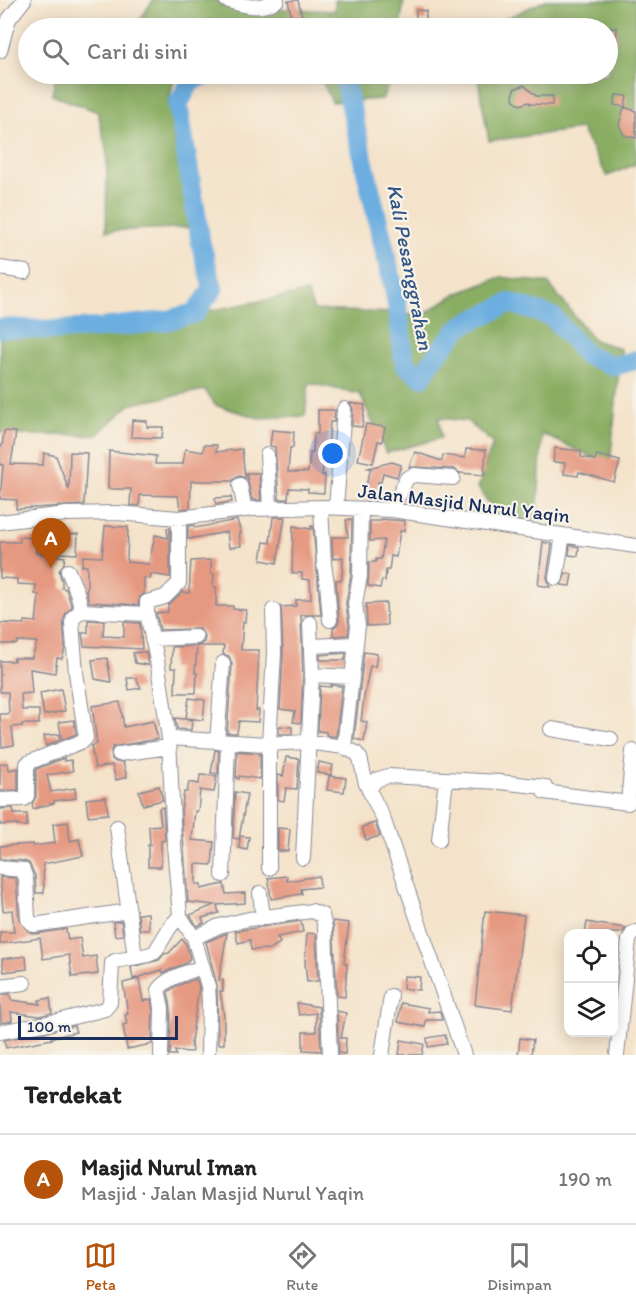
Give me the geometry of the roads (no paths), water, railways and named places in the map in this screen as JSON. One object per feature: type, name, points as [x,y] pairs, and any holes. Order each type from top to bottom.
[{"type":"street","points":[[0,51],[2,32],[24,0]]},
{"type":"street","points":[[226,0],[246,8],[262,6],[277,0]]},
{"type":"street","points":[[0,268],[25,272]]},
{"type":"street","points":[[336,507],[344,409]]},
{"type":"street","points":[[267,455],[270,508]]},
{"type":"street","points":[[392,510],[407,478],[414,475],[453,478]]},
{"type":"street","points":[[240,485],[244,510]]},
{"type":"street","points":[[321,507],[330,620]]},
{"type":"street","name":"Jalan Masjid Nurul Yaqin","points":[[0,522],[66,514],[117,513],[179,518],[270,508],[336,507],[392,510],[636,546]]},
{"type":"street","points":[[344,747],[357,626],[355,604],[360,576],[361,509]]},
{"type":"street","points":[[179,518],[179,583],[165,597],[147,602],[147,614],[169,742],[180,916],[194,938],[208,986],[208,1055]]},
{"type":"street","points":[[556,578],[563,535]]},
{"type":"street","points":[[68,571],[82,611]]},
{"type":"street","points":[[329,602],[355,604]]},
{"type":"street","points":[[268,868],[269,744],[274,653],[273,610]]},
{"type":"street","points":[[0,800],[24,799],[27,796],[27,764],[86,738],[76,673],[72,623],[74,616],[82,611],[147,614]]},
{"type":"street","points":[[303,858],[310,743],[312,646],[310,623]]},
{"type":"street","points":[[152,639],[196,637]]},
{"type":"street","points":[[312,646],[355,645]]},
{"type":"street","points":[[223,875],[224,663]]},
{"type":"street","points":[[312,675],[351,677]]},
{"type":"street","points":[[551,729],[611,739]]},
{"type":"street","points":[[118,754],[169,742],[310,743],[344,747],[356,753],[360,758],[369,790],[383,818],[464,1055]]},
{"type":"street","points":[[369,790],[376,780],[388,776],[500,782],[628,803],[633,751]]},
{"type":"street","points":[[440,840],[446,779]]},
{"type":"street","points":[[117,827],[135,957]]},
{"type":"street","points":[[0,868],[23,870],[26,879],[28,919],[34,924],[129,911]]},
{"type":"street","points":[[260,893],[263,918]]},
{"type":"street","points":[[194,938],[219,926],[249,919],[312,911],[322,915],[325,928],[330,1055]]},
{"type":"street","points":[[0,1032],[105,1009],[110,1003],[110,966],[112,963],[155,952],[170,927],[180,916]]},
{"type":"street","points":[[617,1055],[629,940],[636,932]]},
{"type":"street","points":[[156,1054],[162,1008],[158,990],[162,984],[203,967]]},
{"type":"street","points":[[0,986],[24,982]]},
{"type":"street","points":[[382,1055],[391,996]]},
{"type":"waterway","name":"Kali Pesanggrahan","points":[[0,328],[56,330],[101,328],[165,321],[195,313],[213,289],[201,244],[178,104],[189,84]]},
{"type":"waterway","name":"Kali Pesanggrahan","points":[[345,84],[396,298],[405,364],[422,377],[435,356],[461,326],[510,303],[553,317],[586,355],[615,366],[636,360]]},
{"type":"place","name":"Masjid Nurul Iman","points":[[51,568]]}]
